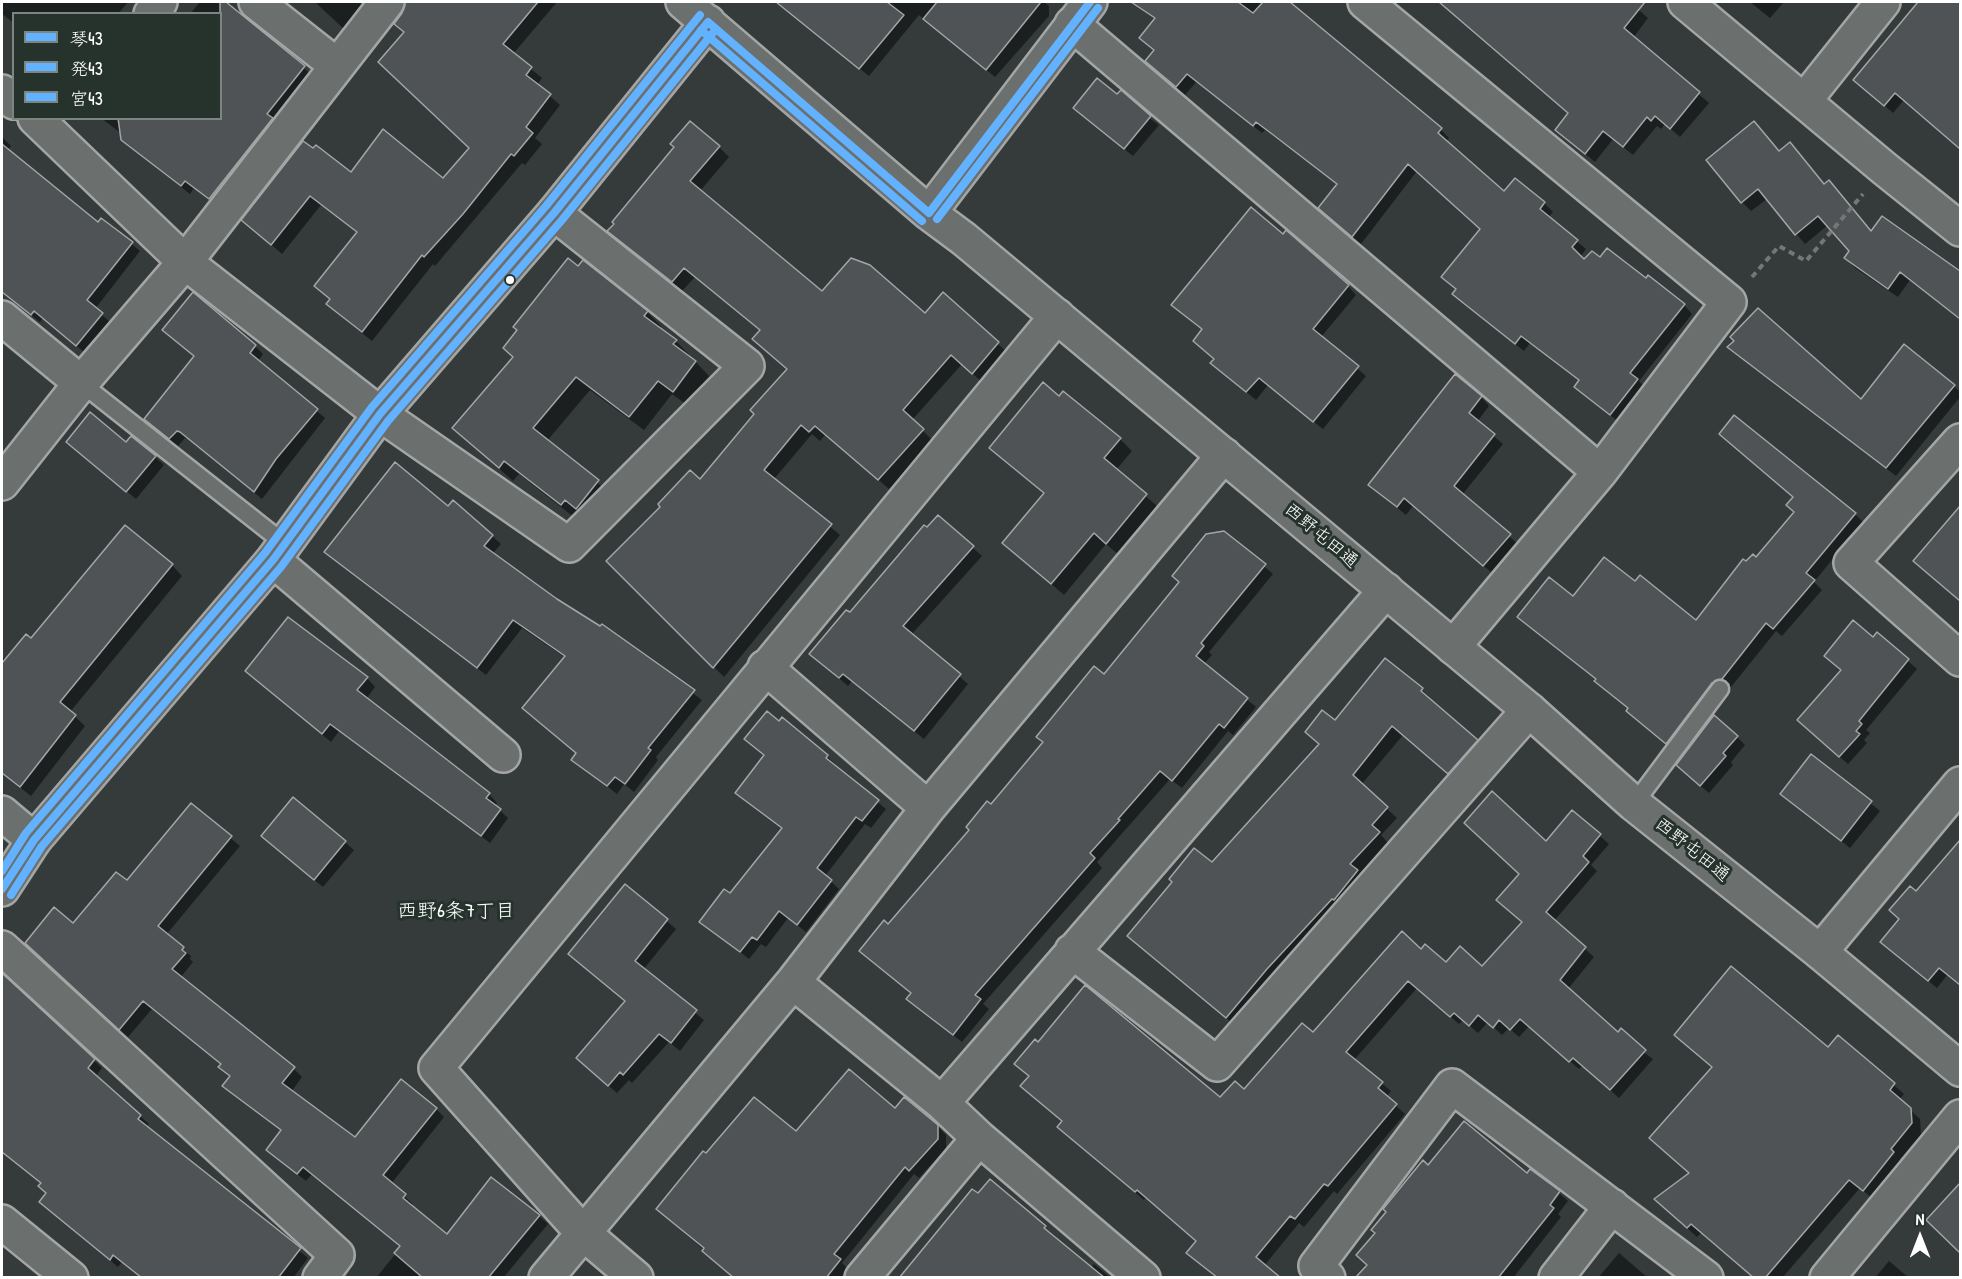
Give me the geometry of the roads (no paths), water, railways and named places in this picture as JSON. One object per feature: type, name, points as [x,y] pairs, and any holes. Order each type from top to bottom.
[{"type":"street","points":[[256,2],[336,65]]},
{"type":"street","points":[[2,483],[81,383],[185,262],[387,2]]},
{"type":"street","name":"西野屯田通","points":[[683,2],[929,213],[1057,316],[1529,710],[1634,804],[1820,952],[1960,1069]]},
{"type":"street","points":[[1365,2],[1729,302],[1600,472],[1453,647]]},
{"type":"street","points":[[1685,2],[1885,169],[1959,225]]},
{"type":"street","points":[[1804,100],[1884,2]]},
{"type":"street","points":[[929,213],[1083,8],[1600,472]]},
{"type":"street","points":[[2,889],[34,840],[279,552],[380,414],[554,213],[708,22]]},
{"type":"street","points":[[52,124],[185,262],[380,414],[569,545],[747,366],[554,213]]},
{"type":"street","points":[[636,1278],[582,1232],[436,1068],[1057,316]]},
{"type":"street","points":[[2,318],[81,383]]},
{"type":"street","points":[[1960,441],[1851,563],[1960,658]]},
{"type":"street","points":[[546,1278],[582,1232],[793,982],[928,808],[1224,455]]},
{"type":"street","points":[[279,552],[503,755]]},
{"type":"street","points":[[942,1103],[1386,590]]},
{"type":"street","points":[[765,667],[928,808]]},
{"type":"street","points":[[1072,951],[1217,1064],[1529,710]]},
{"type":"street","points":[[1820,952],[1960,784]]},
{"type":"street","points":[[2,813],[34,840]]},
{"type":"street","points":[[2,948],[337,1255],[320,1278]]},
{"type":"street","points":[[793,982],[942,1103],[979,1138],[1143,1278]]},
{"type":"street","points":[[1328,1278],[1316,1266],[1452,1086],[1706,1278]]},
{"type":"street","points":[[1827,1278],[1960,1117]]},
{"type":"street","points":[[862,1278],[979,1138]]},
{"type":"street","points":[[1556,1278],[1612,1206]]},
{"type":"street","points":[[2,1222],[71,1278]]},
{"type":"lane","points":[[81,383],[279,552]]},
{"type":"lane","points":[[1634,804],[1720,689]]},
{"type":"district","name":"西野6条7丁目","points":[[456,912]]}]
